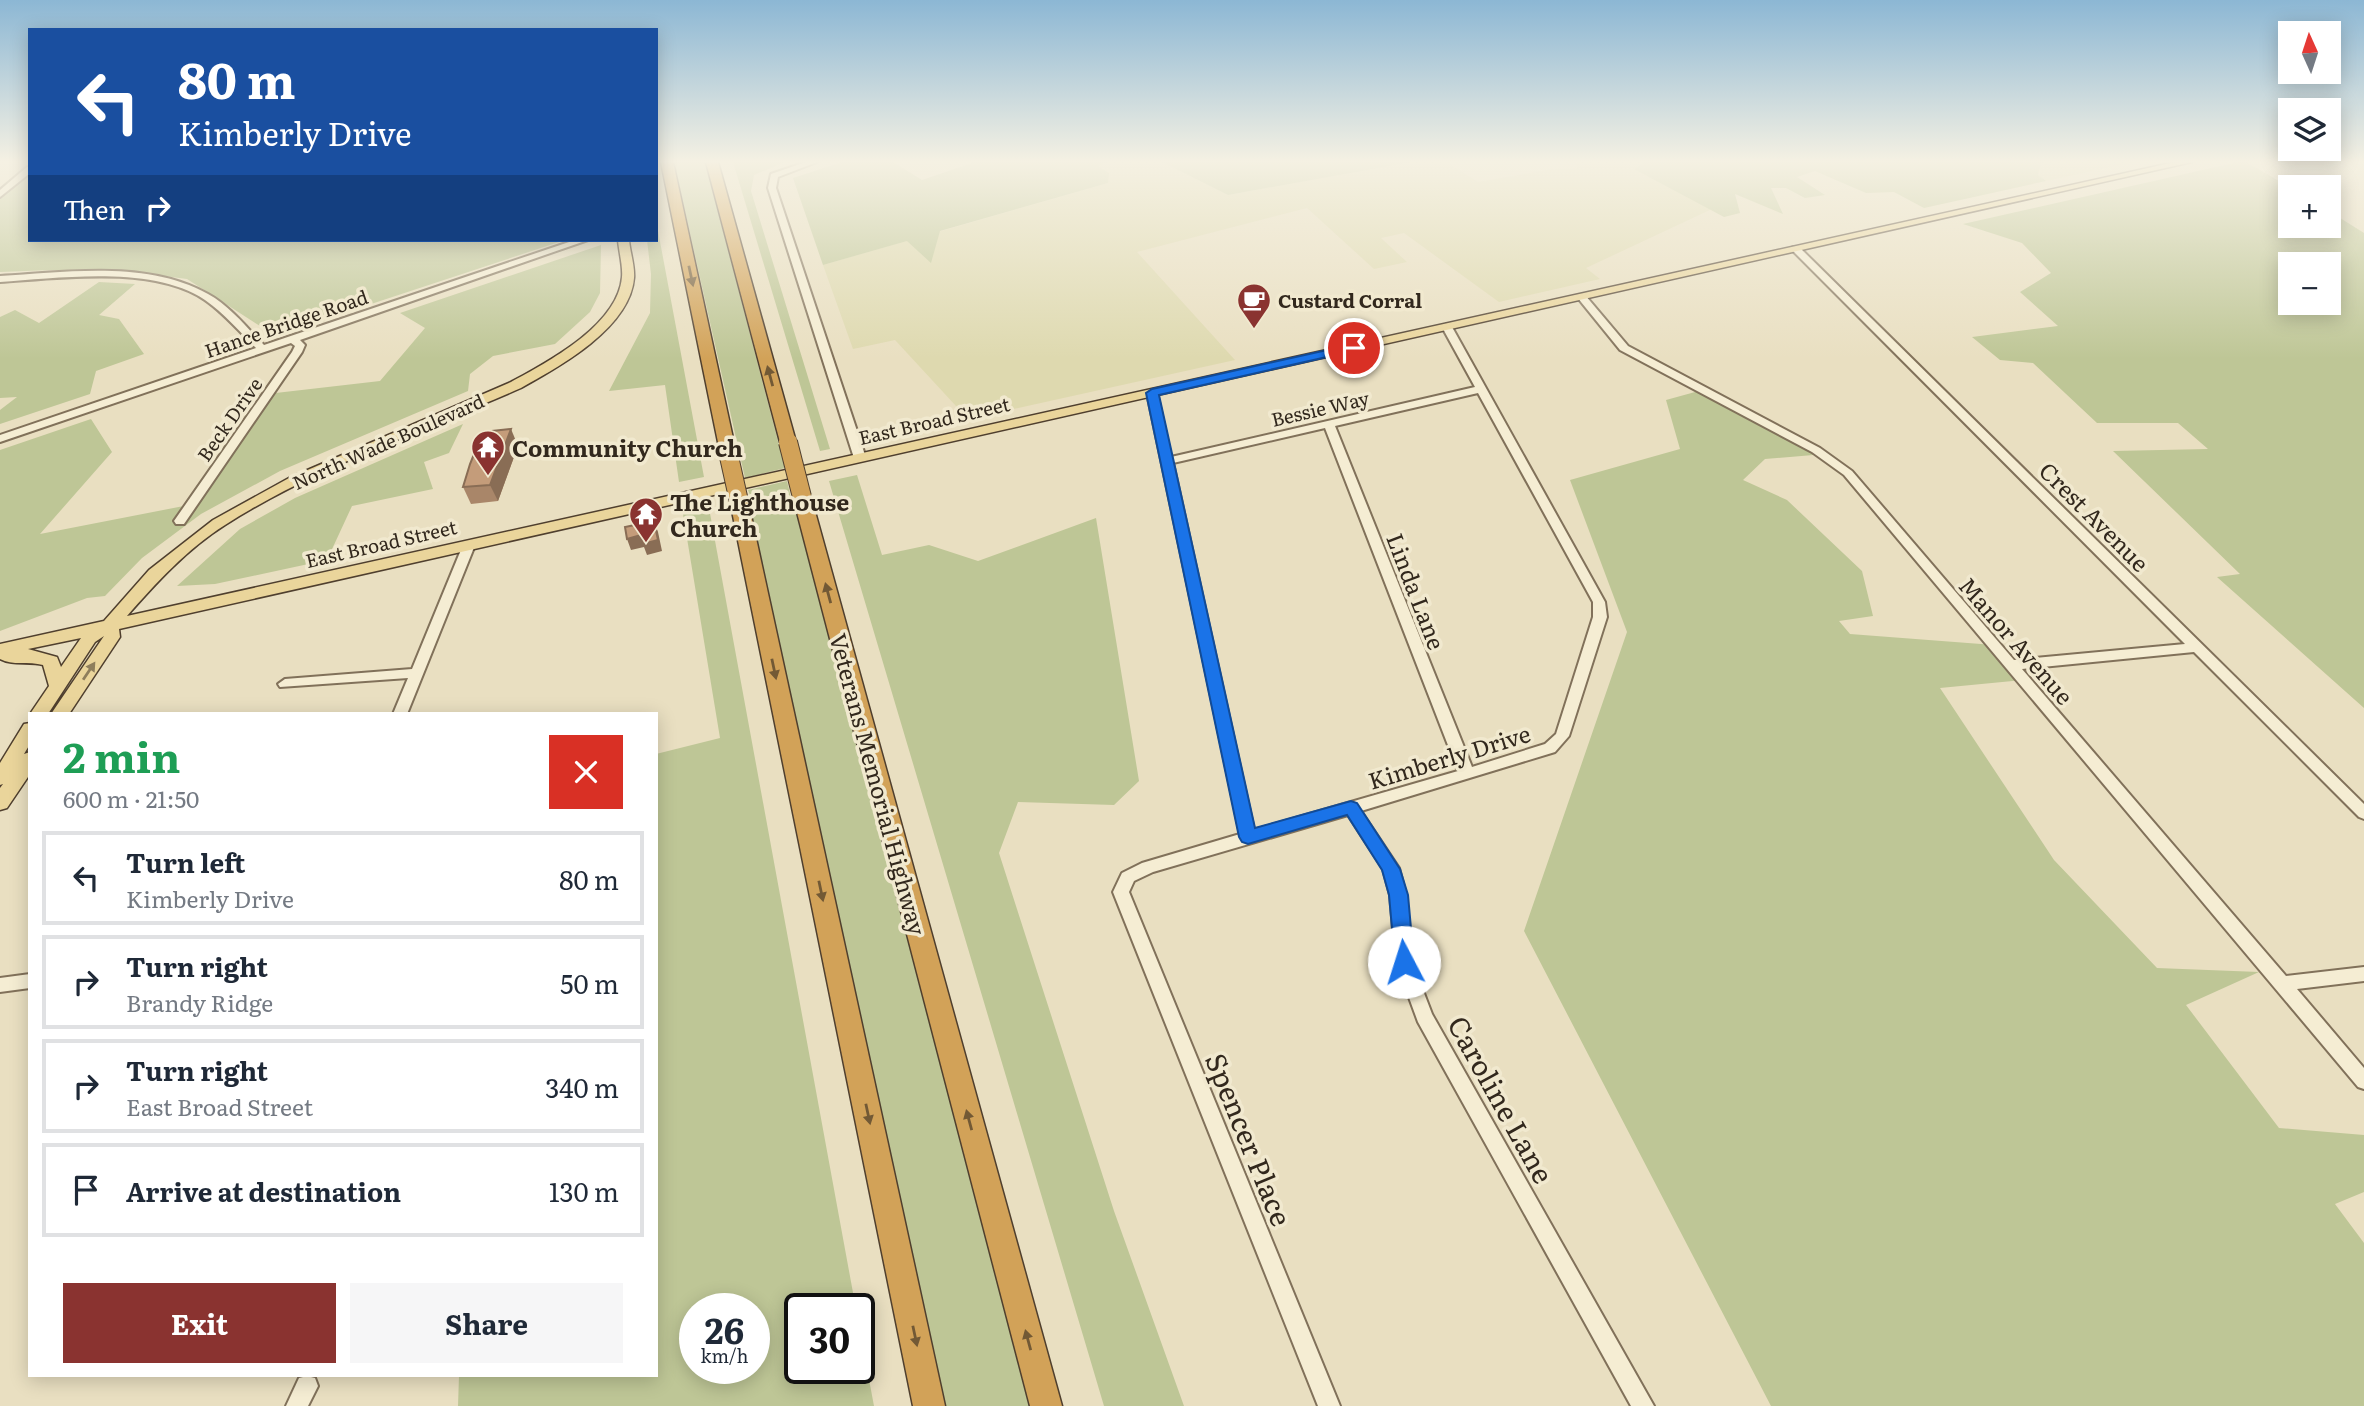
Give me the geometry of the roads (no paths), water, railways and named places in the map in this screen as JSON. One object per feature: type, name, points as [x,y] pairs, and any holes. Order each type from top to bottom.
[{"type":"highway","points":[[681,228],[929,1406]]},
{"type":"highway","name":"Veterans Memorial Highway","points":[[730,228],[1046,1406]]},
{"type":"main road","name":"East Broad Street","points":[[0,650],[1893,228]]},
{"type":"main road","name":"North Wade Boulevard","points":[[40,712],[89,638],[110,625],[155,574],[218,523],[294,481],[516,385],[571,352],[600,327],[618,305],[628,277],[624,242]]},
{"type":"main road","name":"North Wade Boulevard","points":[[61,712],[112,637],[110,625]]},
{"type":"main road","points":[[0,658],[29,655],[51,661],[57,685]]},
{"type":"main road","points":[[0,778],[28,732]]},
{"type":"main road","points":[[0,803],[28,762]]},
{"type":"street","points":[[785,228],[860,458]]},
{"type":"street","name":"Hance Bridge Road","points":[[0,439],[577,242]]},
{"type":"street","name":"Crest Avenue","points":[[1796,249],[2364,813]]},
{"type":"street","points":[[0,279],[107,275],[176,284],[207,298],[262,349]]},
{"type":"street","name":"Manor Avenue","points":[[1582,297],[1609,333],[1631,353],[1838,464],[2364,1081]]},
{"type":"street","name":"Kimberly Drive","points":[[1121,892],[1128,877],[1148,867],[1467,774],[1549,748],[1562,736],[1600,617],[1600,602],[1447,327]]},
{"type":"street","name":"Beck Drive","points":[[180,521],[297,352],[300,345],[293,338]]},
{"type":"street","name":"Bessie Way","points":[[1167,461],[1482,389]]},
{"type":"street","points":[[1152,393],[1248,837]]},
{"type":"street","name":"Linda Lane","points":[[1329,424],[1467,774]]},
{"type":"street","points":[[401,712],[469,545]]},
{"type":"street","points":[[2011,665],[2198,647]]},
{"type":"street","points":[[285,684],[416,673]]},
{"type":"street","name":"Caroline Lane","points":[[1351,807],[1391,869],[1398,895],[1404,962],[1424,1017],[1643,1406]]},
{"type":"street","name":"Spencer Place","points":[[1121,892],[1329,1406]]},
{"type":"street","points":[[2282,984],[2364,974]]},
{"type":"street","points":[[0,985],[28,981]]},
{"type":"street","points":[[297,1406],[307,1386]]},
{"type":"place","name":"Custard Corral","points":[[1254,330]]},
{"type":"place","name":"Community Church","points":[[488,477]]},
{"type":"place","name":"The Lighthouse Church","points":[[646,544]]}]
